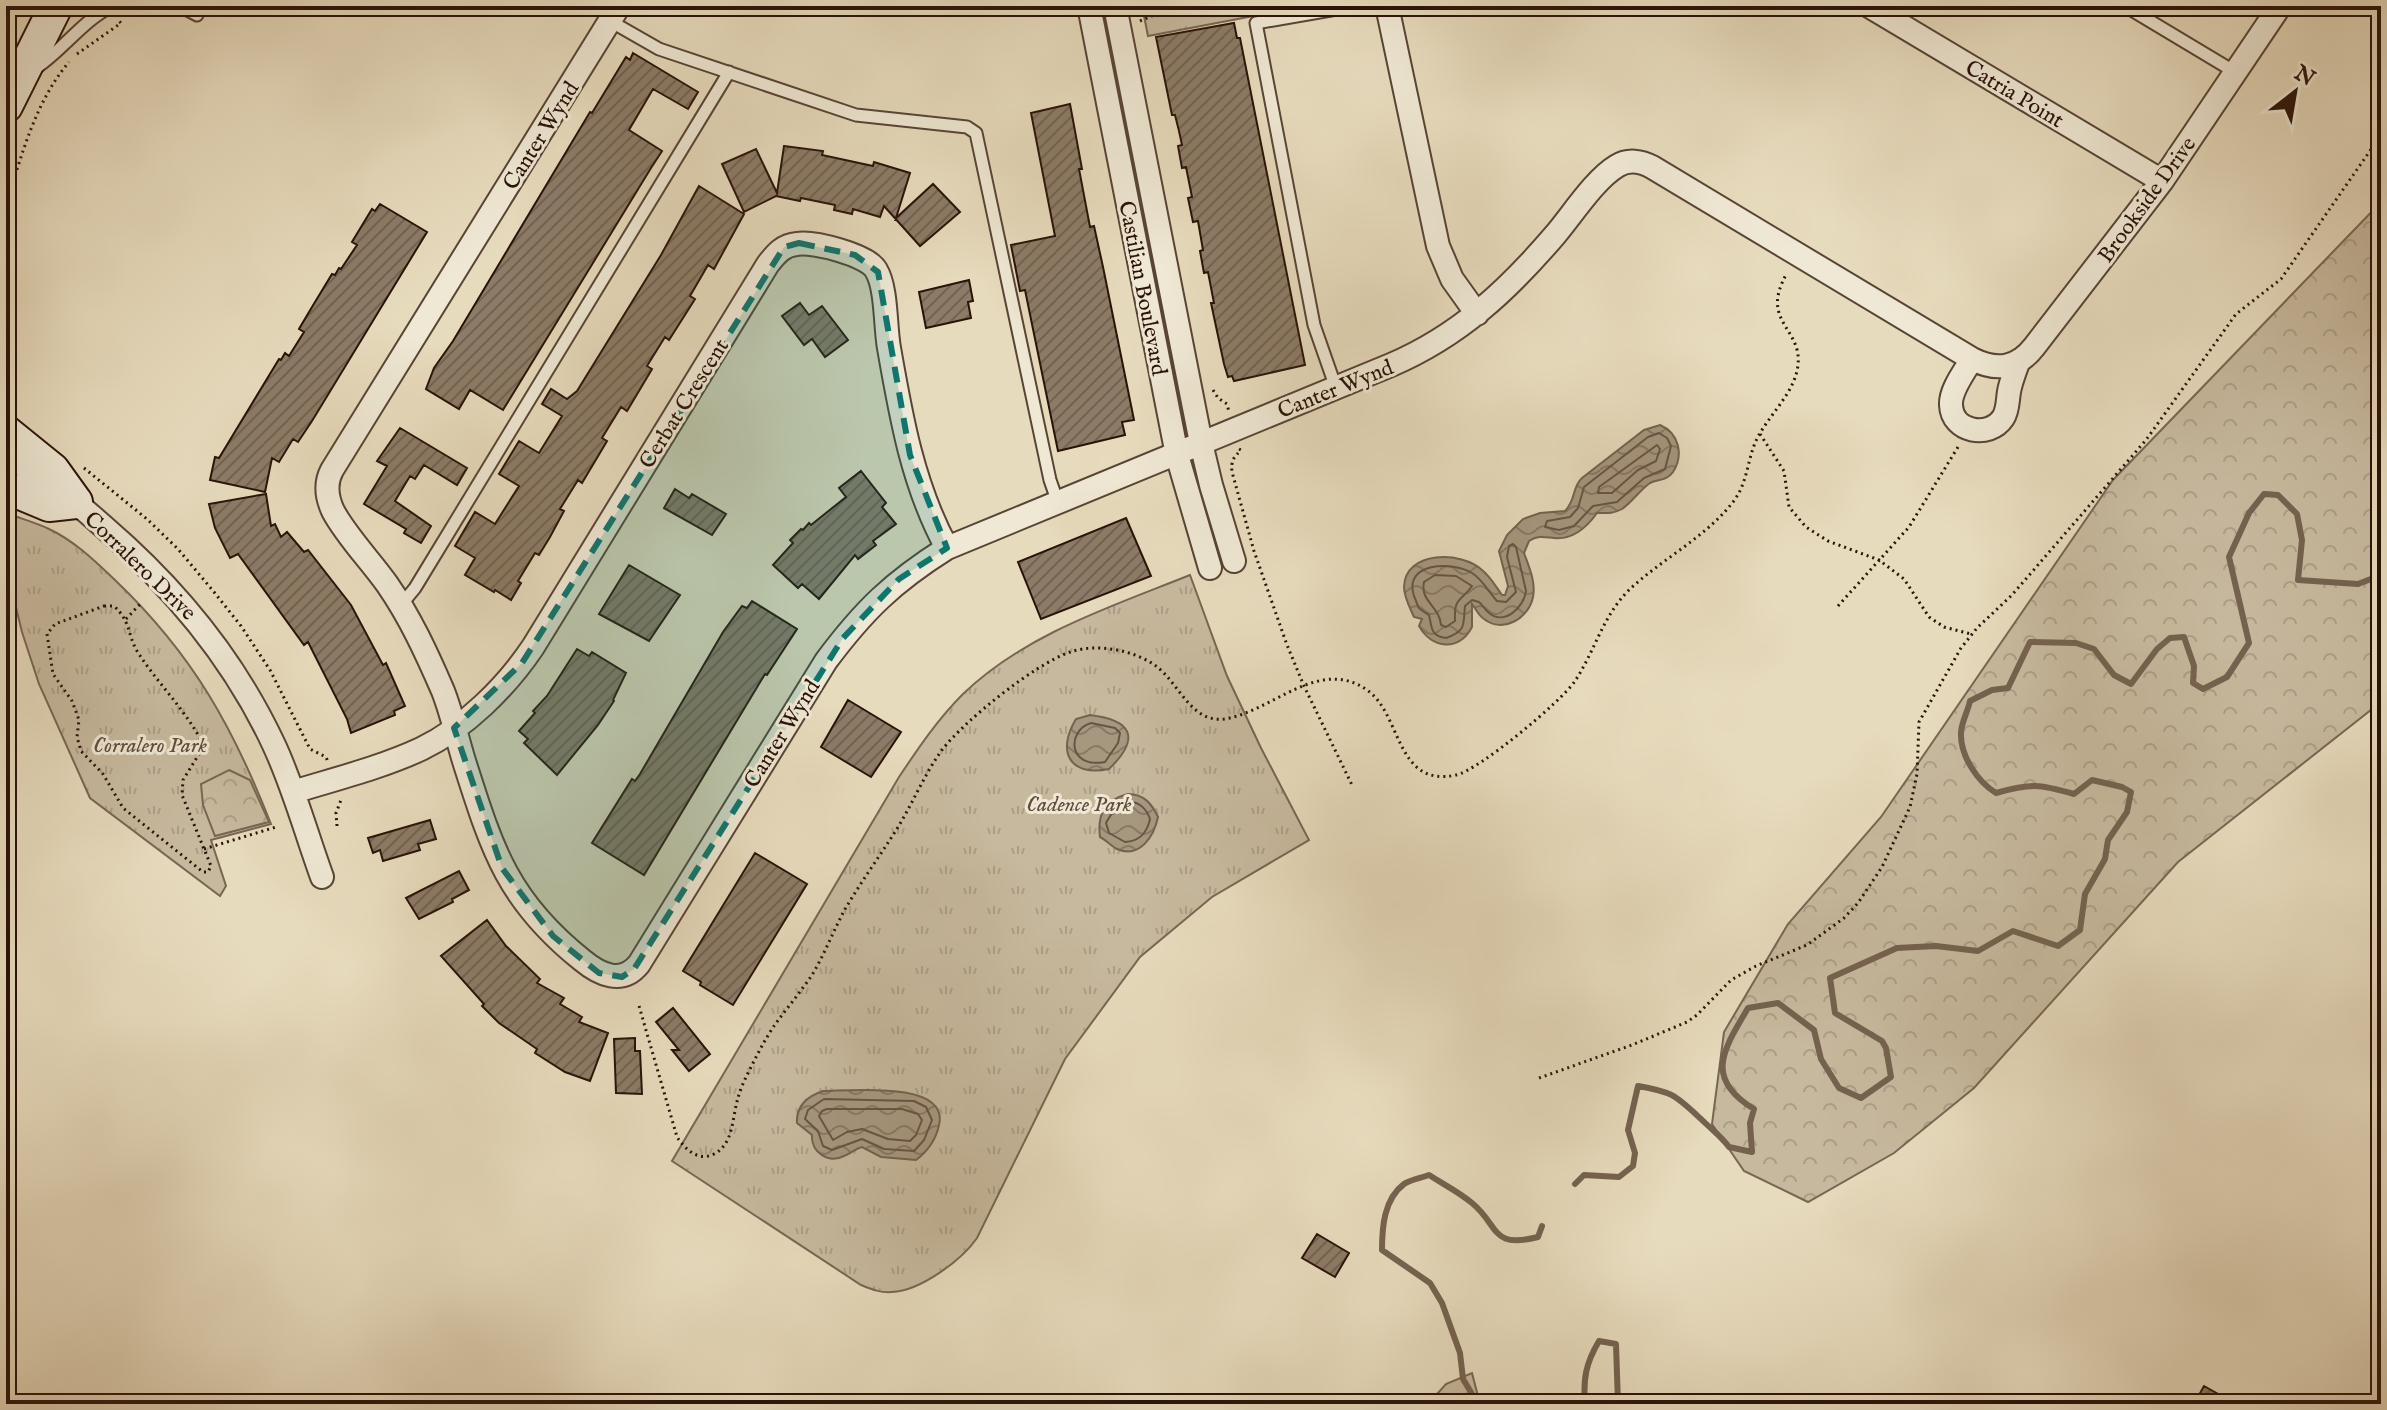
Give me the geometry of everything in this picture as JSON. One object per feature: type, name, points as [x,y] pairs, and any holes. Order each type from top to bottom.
[{"type":"main road","points":[[11,94],[56,6]]},
{"type":"main road","points":[[6,432],[53,470],[76,502],[49,505],[6,487]]},
{"type":"street","name":"Castilian Boulevard","points":[[1089,6],[1177,455],[1210,568]]},
{"type":"street","name":"Castilian Boulevard","points":[[1115,6],[1201,443],[1234,561]]},
{"type":"street","points":[[1387,6],[1438,246],[1452,279],[1477,314]]},
{"type":"street","name":"Catria Point","points":[[1869,6],[2162,181]]},
{"type":"street","name":"Brookside Drive","points":[[2018,363],[2034,347],[2162,181],[2280,6]]},
{"type":"street","name":"Canter Wynd","points":[[614,14],[329,476],[327,487],[334,512],[401,605],[432,666],[494,848],[514,888],[553,936],[588,965],[609,976],[622,977],[639,964],[826,661],[889,588],[947,548],[1417,354],[1477,314],[1526,268],[1611,171],[1628,161],[1646,163],[1982,362]]},
{"type":"street","name":"Cerbat Crescent","points":[[293,792],[407,755],[435,741],[495,692],[522,663],[768,264],[784,247],[799,243],[855,255],[866,259],[878,272],[892,369],[916,480],[947,548]]},
{"type":"street","points":[[1982,362],[2007,367],[2018,363],[2002,419],[1988,430],[1969,429],[1956,420],[1951,401],[1982,362]]},
{"type":"street","name":"Corralero Drive","points":[[6,455],[76,502],[153,571],[205,629],[253,703],[275,747],[322,877]]},
{"type":"lane","points":[[180,6],[197,15],[193,6]]},
{"type":"lane","points":[[1336,388],[1314,325],[1256,23],[1354,6]]},
{"type":"lane","points":[[2125,6],[2235,72]]},
{"type":"lane","points":[[11,94],[82,25],[113,10]]},
{"type":"lane","points":[[614,14],[659,49],[856,115],[967,127],[976,133],[1050,480],[1057,500]]},
{"type":"lane","points":[[401,605],[415,588],[729,72]]},
{"type":"path","points":[[1140,21],[1175,6]]},
{"type":"path","points":[[6,204],[36,116],[55,78],[73,57],[121,23],[113,10]]},
{"type":"path","points":[[1539,1078],[1687,1022],[1731,980],[1807,945],[1844,918],[1870,887],[1905,818],[1917,774],[1919,722],[1935,690],[1971,634],[2012,595],[2146,440],[2236,314],[2281,279],[2381,135]]},
{"type":"path","points":[[639,1006],[677,1137],[685,1150],[713,1155],[724,1146],[729,1136],[738,1098],[768,1036],[815,971],[844,911],[902,822],[940,753],[975,716],[1047,663],[1070,652],[1109,648],[1147,661],[1159,668],[1195,709],[1209,718],[1221,720],[1304,686],[1333,678],[1355,683],[1367,689],[1383,706],[1402,751],[1416,766],[1445,777],[1471,770],[1564,695],[1580,674],[1602,626],[1618,602],[1731,504],[1747,477],[1760,434],[1798,370],[1798,353],[1780,319],[1777,301],[1782,281],[1798,254]]},
{"type":"path","points":[[1838,606],[1909,527],[1969,429]]},
{"type":"path","points":[[1760,434],[1784,471],[1789,507],[1796,517],[1819,537],[1879,560],[1904,579],[1929,617],[1944,627],[1971,634]]},
{"type":"path","points":[[1236,446],[1241,450],[1233,458],[1232,472],[1269,597],[1304,686],[1352,785]]},
{"type":"path","points":[[112,489],[178,549],[214,592],[270,670],[310,749],[326,757]]},
{"type":"path","points":[[126,619],[142,602]]},
{"type":"path","points":[[104,606],[114,606],[126,619],[135,647],[204,746],[183,780],[182,795],[204,849],[211,866],[208,872],[203,872],[165,844],[123,808],[103,774],[81,751],[77,737],[77,713],[53,674],[47,634],[55,624],[104,606]]},
{"type":"path","points":[[337,826],[336,813],[342,801],[338,793]]},
{"type":"path","points":[[204,849],[276,827]]},
{"type":"highlighted area","points":[[799,243],[855,255],[878,272],[910,455],[947,548],[899,579],[843,638],[634,969],[622,977],[599,973],[553,936],[502,868],[454,728],[522,663],[784,247]]},
{"type":"green space","points":[[1142,6],[1307,6],[1148,36]]},
{"type":"green space","points":[[2381,202],[2381,702],[2178,862],[1974,1088],[1894,1153],[1808,1202],[1744,1171],[1712,1124],[1724,1032],[1788,924],[1881,817],[2113,480]]},
{"type":"green space","name":"Corralero Park","points":[[9,514],[68,540],[117,582],[168,637],[226,724],[271,824],[211,840],[226,886],[220,896],[90,798],[39,684],[22,632],[10,583]]},
{"type":"green space","name":"Cadence Park","points":[[1190,575],[1227,676],[1309,840],[1212,897],[1140,957],[1065,1059],[977,1238],[961,1256],[939,1273],[903,1290],[884,1292],[861,1285],[672,1161],[899,777],[954,704],[987,673],[1042,638],[1101,610]]},
{"type":"green space","points":[[229,770],[250,780],[269,822],[215,836],[203,805],[201,784]]},
{"type":"green space","points":[[1472,1373],[1480,1404],[1428,1404],[1446,1384]]},
{"type":"water","points":[[1660,425],[1672,433],[1678,445],[1678,459],[1671,475],[1650,483],[1622,509],[1597,513],[1573,535],[1538,537],[1529,541],[1524,553],[1534,591],[1531,605],[1521,617],[1507,624],[1491,623],[1472,604],[1472,627],[1460,641],[1438,643],[1424,634],[1419,626],[1422,619],[1414,617],[1404,591],[1407,575],[1414,566],[1436,558],[1462,559],[1482,570],[1505,595],[1508,586],[1499,551],[1507,535],[1523,519],[1540,513],[1565,511],[1582,478],[1644,430]]},
{"type":"water","points":[[1090,715],[1115,721],[1127,732],[1126,748],[1109,769],[1085,769],[1070,759],[1067,751],[1070,731],[1076,719]]},
{"type":"water","points":[[1128,794],[1147,801],[1158,817],[1145,844],[1133,851],[1117,849],[1100,837],[1099,829],[1101,815],[1108,804]]},
{"type":"water","points":[[874,1090],[914,1094],[929,1101],[938,1111],[938,1130],[931,1144],[916,1160],[881,1157],[862,1147],[838,1158],[827,1157],[817,1151],[812,1135],[797,1123],[804,1102],[823,1091]]},
{"type":"building","points":[[1234,23],[1237,38],[1240,38],[1305,365],[1234,381],[1232,376],[1228,377],[1224,364],[1208,272],[1204,273],[1200,251],[1203,250],[1198,221],[1193,222],[1188,198],[1192,197],[1178,146],[1182,145],[1175,115],[1172,115],[1156,37]]},
{"type":"building","points":[[633,53],[698,92],[688,109],[653,89],[629,130],[662,151],[503,410],[470,390],[459,409],[426,389],[434,368],[590,112],[626,57],[630,60]]},
{"type":"building","points":[[1070,104],[1090,227],[1094,226],[1134,420],[1122,422],[1125,435],[1058,451],[1025,290],[1020,291],[1011,245],[1055,236],[1031,113]]},
{"type":"building","points":[[784,146],[823,151],[822,155],[873,166],[874,162],[910,173],[896,218],[933,184],[960,212],[920,246],[884,206],[880,217],[853,209],[852,214],[834,210],[835,205],[801,198],[800,201],[776,196],[744,212],[722,164],[756,149],[777,193]]},
{"type":"building","points":[[699,186],[744,214],[714,269],[708,265],[690,296],[695,299],[669,340],[665,337],[647,366],[652,369],[627,411],[621,407],[602,438],[607,441],[582,483],[578,480],[560,509],[564,511],[539,555],[535,553],[518,581],[521,583],[511,600],[494,592],[465,575],[475,558],[455,546],[475,512],[495,524],[519,486],[499,474],[519,441],[539,453],[562,416],[542,404],[551,389],[567,399],[577,391],[661,255]]},
{"type":"building","points":[[380,204],[427,232],[312,421],[298,442],[293,439],[279,462],[272,458],[265,492],[210,480],[215,457],[219,458],[279,359],[285,353],[289,356],[304,332],[299,329],[312,307],[332,274],[341,269],[357,245],[352,242],[372,209],[375,211]]},
{"type":"building","points":[[969,280],[973,301],[968,302],[971,318],[926,328],[919,292]]},
{"type":"building","points":[[800,303],[809,315],[822,306],[848,340],[825,357],[812,339],[804,345],[782,316]]},
{"type":"building","points":[[400,428],[467,468],[457,485],[424,465],[415,479],[410,476],[395,501],[431,526],[421,543],[404,533],[406,529],[364,504],[387,466],[377,461]]},
{"type":"building","points":[[861,471],[886,503],[882,507],[896,524],[873,541],[876,545],[858,559],[855,555],[819,599],[802,584],[798,588],[773,565],[801,529],[809,523],[811,525],[846,497],[839,488]]},
{"type":"building","points":[[675,489],[689,498],[692,494],[726,514],[712,535],[664,508]]},
{"type":"building","points":[[266,494],[271,526],[275,524],[281,537],[287,532],[304,552],[308,550],[351,605],[383,665],[386,663],[405,706],[394,711],[395,715],[351,733],[308,642],[304,645],[238,554],[230,558],[215,528],[209,504]]},
{"type":"building","points":[[1126,518],[1151,576],[1041,619],[1018,562]]},
{"type":"building","points":[[629,565],[680,595],[649,641],[599,614]]},
{"type":"building","points":[[752,601],[797,629],[765,674],[644,875],[592,843],[632,779],[635,781],[640,774],[723,632],[742,606],[747,608]]},
{"type":"building","points":[[577,649],[589,656],[592,652],[626,673],[614,701],[598,725],[557,775],[524,743],[528,739],[519,731],[535,713],[533,711],[547,696]]},
{"type":"building","points":[[848,700],[901,732],[871,777],[821,747]]},
{"type":"building","points":[[430,820],[436,839],[418,844],[420,850],[383,861],[380,850],[373,853],[368,838]]},
{"type":"building","points":[[755,853],[807,884],[733,1005],[683,971]]},
{"type":"building","points":[[459,871],[469,890],[419,919],[406,898]]},
{"type":"building","points":[[487,920],[506,946],[540,979],[537,983],[564,998],[560,1004],[582,1017],[579,1022],[608,1033],[590,1081],[565,1072],[535,1053],[537,1049],[499,1023],[441,956]]},
{"type":"building","points":[[673,1008],[710,1054],[689,1071],[672,1050],[679,1050],[656,1022]]},
{"type":"building","points":[[635,1038],[635,1051],[640,1051],[642,1094],[616,1093],[614,1039]]},
{"type":"building","points":[[1317,1234],[1349,1253],[1335,1277],[1302,1258]]},
{"type":"building","points":[[2204,1386],[2236,1404],[2194,1404]]},
{"type":"waterway","points":[[1575,1184],[1584,1175],[1619,1177],[1633,1166],[1635,1153],[1628,1130],[1638,1086],[1673,1096],[1729,1147],[1752,1152],[1750,1123],[1754,1109],[1728,1086],[1723,1074],[1726,1050],[1748,1008],[1778,1003],[1814,1030],[1821,1059],[1839,1088],[1861,1098],[1891,1077],[1886,1048],[1882,1041],[1835,1013],[1830,978],[1897,948],[1936,946],[1978,951],[2013,931],[2058,946],[2080,930],[2085,894],[2105,859],[2108,840],[2127,812],[2131,792],[2092,780],[2074,794],[2035,786],[1996,793],[1971,768],[1961,742],[1962,725],[1970,701],[1992,690],[2008,688],[2030,642],[2076,643],[2094,649],[2114,675],[2131,684],[2157,649],[2170,638],[2184,637],[2194,666],[2193,683],[2203,689],[2227,677],[2249,643],[2229,557],[2249,513],[2264,494],[2278,495],[2297,514],[2302,540],[2298,580],[2358,584],[2381,575]]},
{"type":"waterway","points":[[1478,1404],[1463,1379],[1460,1353],[1442,1303],[1430,1283],[1382,1250],[1388,1205],[1404,1184],[1429,1175],[1472,1203],[1503,1238],[1523,1240],[1538,1237],[1542,1226]]},
{"type":"waterway","points":[[1585,1404],[1586,1371],[1599,1341],[1616,1344],[1618,1404]]},
{"type":"waterway","points":[[1678,1404],[1688,1396],[1701,1404]]}]
